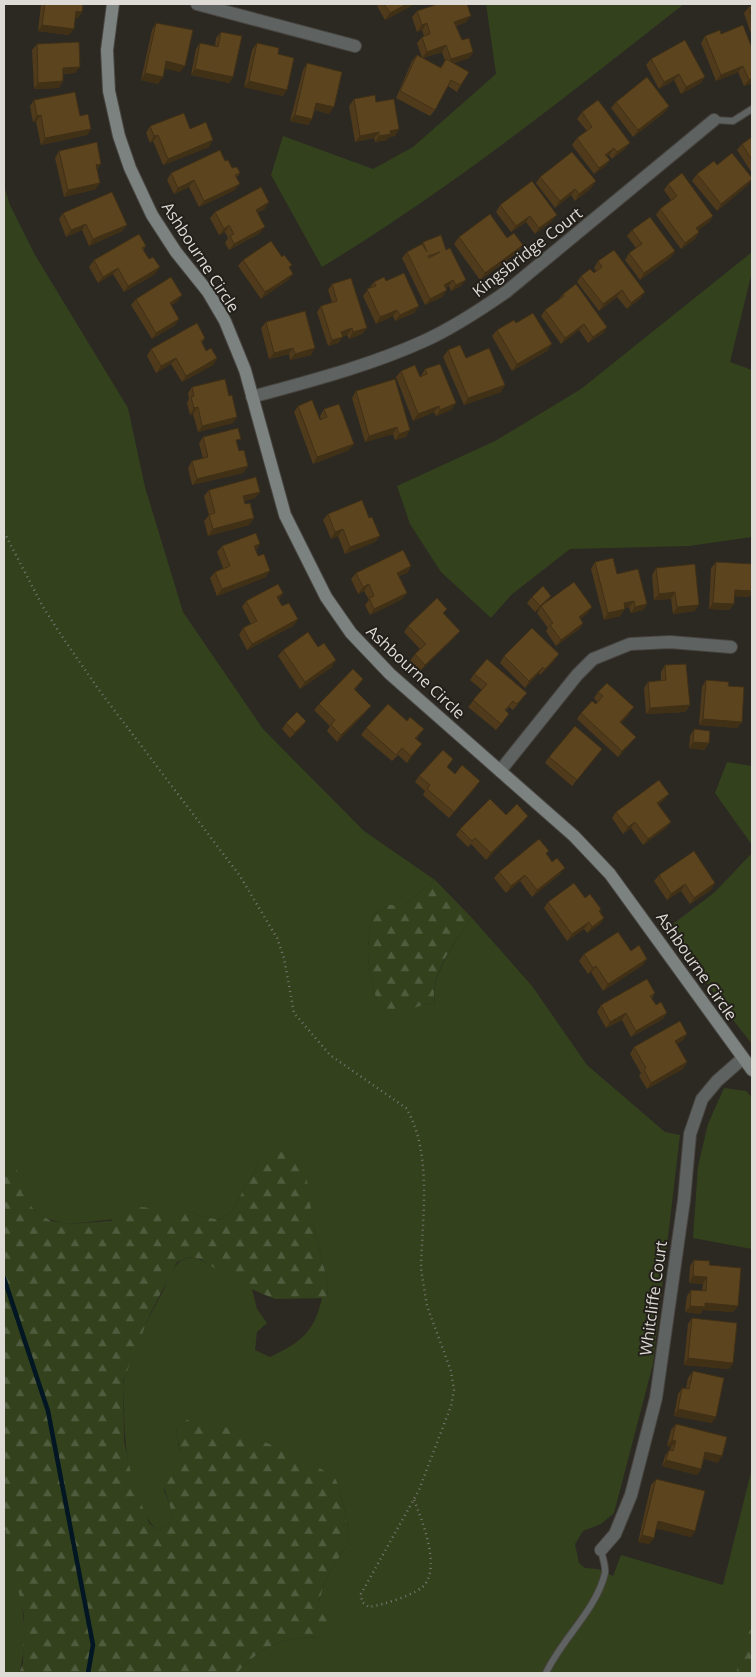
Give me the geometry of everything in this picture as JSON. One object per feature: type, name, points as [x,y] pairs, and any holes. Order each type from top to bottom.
[{"type":"street","name":"Ashbourne Circle","points":[[113,4],[107,50],[109,91],[118,136],[130,168],[152,215],[176,252],[208,292],[225,321],[245,370],[285,515],[326,597],[351,633],[390,674],[574,836],[610,874],[752,1070]]},
{"type":"street","points":[[197,4],[355,46]]},
{"type":"street","name":"Kingsbridge Court","points":[[252,397],[386,357],[425,341],[481,310],[506,292],[714,120]]},
{"type":"street","points":[[500,771],[592,659],[630,644],[670,642],[731,648]]},
{"type":"street","name":"Whitcliffe Court","points":[[601,1550],[615,1534],[631,1494],[656,1398],[684,1200],[690,1134],[702,1099],[717,1081],[742,1058]]},
{"type":"lane","points":[[714,120],[733,121],[752,109]]},
{"type":"lane","points":[[546,1673],[554,1656],[588,1608],[606,1571],[601,1550]]},
{"type":"path","points":[[4,532],[43,607],[65,641],[99,690],[240,876],[277,938],[284,958],[294,1012],[330,1054],[406,1108],[414,1120],[421,1141],[424,1165],[422,1285],[427,1306],[452,1371],[454,1390],[452,1406],[414,1500],[361,1594],[362,1602],[369,1606],[403,1597],[425,1586],[429,1577],[430,1556],[423,1523],[414,1500]]},
{"type":"green space","points":[[486,4],[684,4],[552,107],[462,174],[322,267],[271,175],[283,136],[373,169],[413,147],[496,74]]},
{"type":"green space","points":[[4,186],[10,205],[35,255],[128,408],[145,487],[183,612],[263,729],[364,831],[435,880],[404,905],[389,905],[372,916],[368,947],[369,969],[375,994],[384,1018],[428,1003],[435,1005],[434,993],[440,970],[451,948],[471,917],[532,986],[587,1065],[665,1132],[680,1135],[653,1364],[614,1513],[601,1524],[583,1531],[575,1544],[579,1563],[585,1568],[598,1569],[613,1576],[621,1555],[723,1585],[752,1468],[752,1627],[736,1673],[237,1673],[257,1654],[277,1643],[299,1638],[327,1637],[319,1601],[326,1579],[347,1544],[349,1532],[340,1489],[176,1428],[181,1460],[164,1490],[172,1509],[171,1521],[159,1531],[149,1521],[141,1507],[130,1474],[127,1456],[123,1383],[140,1336],[169,1277],[178,1263],[188,1258],[201,1260],[252,1289],[257,1309],[267,1323],[257,1332],[255,1350],[270,1357],[298,1341],[310,1328],[319,1310],[322,1298],[328,1298],[326,1275],[313,1224],[259,1162],[232,1211],[221,1220],[200,1216],[191,1211],[69,1224],[47,1218],[30,1206],[22,1193],[15,1171],[4,1159]]},
{"type":"green space","points":[[752,252],[752,272],[730,362],[752,370],[752,537],[689,546],[570,549],[511,595],[491,618],[441,572],[410,524],[397,486],[495,441],[581,389]]},
{"type":"green space","points":[[727,762],[752,766],[752,845],[715,793]]},
{"type":"green space","points":[[752,853],[752,1044],[726,1011],[669,927],[715,892]]},
{"type":"green space","points":[[435,880],[471,917],[439,970],[434,993],[435,1005],[428,1003],[384,1019],[369,969],[368,947],[372,916],[389,905],[404,905]]},
{"type":"green space","points":[[724,1088],[746,1091],[752,1097],[752,1249],[693,1238],[698,1166],[708,1124]]},
{"type":"green space","points":[[283,1151],[294,1151],[304,1158],[313,1224],[326,1275],[328,1298],[275,1299],[237,1283],[201,1259],[189,1257],[177,1262],[151,1312],[123,1381],[124,1441],[133,1483],[149,1523],[159,1531],[171,1521],[171,1510],[163,1480],[175,1469],[178,1463],[180,1451],[176,1428],[187,1420],[212,1422],[267,1443],[318,1467],[335,1478],[340,1489],[349,1532],[347,1544],[326,1579],[319,1601],[335,1626],[327,1637],[299,1638],[277,1643],[257,1654],[237,1673],[19,1673],[23,1663],[24,1616],[4,1524],[4,1159],[17,1170],[22,1193],[34,1210],[51,1221],[69,1224],[111,1221],[127,1206],[191,1211],[200,1216],[221,1220],[232,1211],[259,1162]]},
{"type":"green space","points":[[4,1524],[21,1598],[24,1636],[23,1655],[19,1673],[4,1673]]},
{"type":"green space","points":[[752,1627],[752,1673],[736,1673],[749,1632]]},
{"type":"building","points":[[45,4],[83,4],[82,12],[76,11],[74,29],[42,25]]},
{"type":"building","points":[[384,4],[407,4],[390,13]]},
{"type":"building","points":[[438,4],[467,4],[471,16],[454,22],[462,40],[469,38],[473,52],[451,59],[446,45],[427,52],[422,37],[430,34],[427,23],[422,25],[417,11]]},
{"type":"building","points":[[752,6],[752,17],[749,7]]},
{"type":"building","points":[[156,23],[193,30],[185,66],[166,61],[163,77],[145,73]]},
{"type":"building","points":[[743,25],[752,48],[752,78],[749,80],[743,66],[721,75],[705,36],[720,30],[721,34]]},
{"type":"building","points":[[221,32],[242,36],[233,77],[195,69],[200,43],[218,47]]},
{"type":"building","points":[[685,40],[705,77],[686,87],[679,74],[664,82],[651,59]]},
{"type":"building","points":[[79,42],[80,67],[63,68],[63,81],[38,83],[37,44]]},
{"type":"building","points":[[257,43],[279,48],[278,54],[294,58],[287,90],[249,81]]},
{"type":"building","points":[[417,55],[441,68],[446,59],[469,72],[461,85],[451,80],[435,110],[400,91]]},
{"type":"building","points":[[307,63],[342,72],[334,107],[316,103],[312,119],[295,115]]},
{"type":"building","points":[[647,77],[669,106],[638,130],[616,102]]},
{"type":"building","points":[[75,92],[80,116],[88,114],[91,129],[45,138],[41,115],[37,116],[34,100]]},
{"type":"building","points":[[375,95],[376,102],[394,99],[399,129],[390,131],[391,134],[379,136],[379,132],[360,136],[354,99]]},
{"type":"building","points":[[598,100],[630,143],[617,152],[614,148],[605,155],[610,160],[599,168],[577,138],[592,127],[582,112]]},
{"type":"building","points":[[184,113],[190,129],[206,122],[213,140],[168,159],[158,135],[154,136],[150,126]]},
{"type":"building","points":[[752,137],[752,160],[742,144]]},
{"type":"building","points":[[97,142],[101,164],[96,165],[100,183],[68,190],[59,151]]},
{"type":"building","points":[[220,150],[225,161],[228,160],[232,168],[237,167],[240,173],[235,175],[240,184],[204,201],[194,180],[178,188],[171,173]]},
{"type":"building","points":[[572,152],[596,181],[579,194],[575,189],[560,201],[540,177]]},
{"type":"building","points":[[732,153],[752,179],[721,204],[697,174],[714,161],[717,165]]},
{"type":"building","points":[[682,173],[713,216],[696,228],[699,232],[685,243],[660,209],[677,196],[668,184]]},
{"type":"building","points":[[532,181],[557,215],[539,228],[530,216],[516,226],[500,205]]},
{"type":"building","points":[[261,187],[269,202],[256,210],[265,227],[234,244],[230,236],[234,234],[229,225],[224,229],[215,212]]},
{"type":"building","points":[[112,192],[127,225],[93,239],[86,224],[71,230],[63,213]]},
{"type":"building","points":[[490,214],[507,238],[514,233],[523,245],[485,273],[459,237]]},
{"type":"building","points":[[650,217],[675,251],[644,273],[629,253],[642,244],[632,230]]},
{"type":"building","points":[[139,234],[146,246],[142,248],[149,259],[153,257],[160,267],[128,286],[118,268],[103,277],[94,260]]},
{"type":"building","points":[[441,235],[446,250],[450,248],[466,280],[456,285],[453,280],[444,285],[447,290],[430,299],[407,252],[422,244],[427,252],[423,242]]},
{"type":"building","points":[[271,241],[282,257],[284,255],[292,265],[289,267],[293,274],[265,292],[243,260]]},
{"type":"building","points":[[614,250],[645,292],[631,303],[622,290],[603,304],[581,276],[590,269],[594,273],[602,267],[598,261]]},
{"type":"building","points":[[404,273],[419,306],[400,315],[397,310],[380,317],[367,289],[376,286],[374,282],[384,277],[386,281]]},
{"type":"building","points":[[171,277],[182,295],[170,303],[179,319],[156,333],[136,299]]},
{"type":"building","points":[[351,278],[367,328],[353,332],[352,328],[341,332],[343,337],[332,340],[321,306],[337,301],[332,284]]},
{"type":"building","points":[[576,284],[607,327],[593,337],[584,324],[565,338],[545,310]]},
{"type":"building","points":[[305,311],[315,348],[295,354],[293,348],[274,353],[266,322]]},
{"type":"building","points":[[533,313],[552,344],[517,364],[497,330],[514,320],[516,323]]},
{"type":"building","points":[[197,323],[205,338],[201,341],[206,351],[211,348],[217,358],[186,376],[176,358],[161,366],[151,349]]},
{"type":"building","points":[[460,345],[466,358],[489,348],[505,385],[468,398],[448,350]]},
{"type":"building","points":[[440,364],[456,403],[440,410],[439,406],[418,414],[401,371],[415,365],[420,377],[427,374],[425,369]]},
{"type":"building","points":[[225,379],[229,396],[232,395],[237,417],[202,426],[198,407],[194,408],[191,397],[194,396],[192,387]]},
{"type":"building","points":[[395,379],[410,430],[399,434],[397,427],[369,436],[356,391]]},
{"type":"building","points":[[312,400],[320,420],[327,417],[324,409],[339,404],[354,444],[317,457],[298,406]]},
{"type":"building","points":[[238,428],[241,439],[236,440],[239,451],[244,450],[248,466],[197,479],[192,461],[208,457],[203,437]]},
{"type":"building","points":[[256,477],[260,492],[243,496],[245,504],[250,503],[254,518],[213,529],[209,515],[215,513],[209,490]]},
{"type":"building","points":[[362,500],[369,518],[372,517],[380,536],[350,547],[343,529],[335,532],[328,514]]},
{"type":"building","points":[[256,533],[260,544],[254,546],[258,556],[264,554],[270,571],[222,589],[215,572],[230,566],[222,546]]},
{"type":"building","points":[[403,550],[411,566],[397,573],[407,593],[374,609],[369,598],[374,596],[369,584],[363,587],[356,573]]},
{"type":"building","points":[[613,558],[617,574],[638,569],[647,604],[635,607],[634,601],[624,603],[625,609],[608,613],[595,562]]},
{"type":"building","points":[[716,562],[752,564],[752,591],[735,590],[734,604],[713,603]]},
{"type":"building","points":[[695,564],[699,605],[677,607],[675,592],[659,594],[656,568]]},
{"type":"building","points":[[574,582],[592,607],[579,617],[583,623],[561,640],[550,625],[553,623],[541,606]]},
{"type":"building","points":[[278,584],[283,593],[277,597],[282,606],[289,603],[298,619],[252,644],[243,628],[257,621],[246,601]]},
{"type":"building","points":[[543,586],[551,596],[540,606],[532,597]]},
{"type":"building","points":[[437,598],[447,609],[443,613],[460,631],[425,665],[415,654],[426,644],[408,626]]},
{"type":"building","points":[[532,628],[559,654],[545,669],[543,667],[529,681],[504,656]]},
{"type":"building","points":[[308,632],[318,647],[324,643],[336,660],[305,682],[283,650]]},
{"type":"building","points":[[487,659],[527,693],[517,704],[513,701],[505,710],[509,714],[501,724],[473,700],[487,684],[474,674]]},
{"type":"building","points":[[686,664],[690,705],[650,708],[648,682],[666,680],[665,665]]},
{"type":"building","points":[[353,669],[363,679],[354,689],[371,706],[341,735],[331,725],[335,720],[319,704]]},
{"type":"building","points":[[706,680],[729,682],[728,686],[744,687],[742,722],[703,719]]},
{"type":"building","points":[[607,683],[634,707],[620,722],[636,737],[622,751],[581,713],[592,701],[596,704],[603,696],[598,692]]},
{"type":"building","points":[[388,704],[407,721],[410,717],[424,729],[415,738],[422,744],[411,756],[402,748],[396,755],[366,728]]},
{"type":"building","points":[[297,712],[306,721],[295,732],[286,723]]},
{"type":"building","points":[[575,726],[602,749],[577,780],[549,757]]},
{"type":"building","points":[[694,729],[710,731],[709,743],[693,742]]},
{"type":"building","points":[[443,750],[453,759],[447,767],[455,774],[462,765],[480,781],[454,812],[427,789],[430,785],[419,776]]},
{"type":"building","points":[[659,780],[669,794],[657,803],[671,822],[648,839],[635,822],[628,827],[616,812]]},
{"type":"building","points":[[490,799],[506,815],[517,804],[528,816],[491,853],[475,838],[472,841],[460,829]]},
{"type":"building","points":[[539,839],[549,851],[546,853],[552,862],[557,858],[565,868],[537,890],[525,875],[511,886],[499,872]]},
{"type":"building","points":[[694,851],[715,883],[694,898],[685,884],[671,894],[659,875]]},
{"type":"building","points":[[574,883],[585,898],[590,894],[601,909],[599,911],[604,918],[592,927],[589,922],[572,934],[548,902]]},
{"type":"building","points":[[618,932],[631,951],[639,945],[647,959],[608,984],[596,966],[593,968],[584,954]]},
{"type":"building","points":[[647,979],[655,993],[650,996],[656,1005],[661,1002],[667,1013],[636,1031],[626,1013],[610,1022],[601,1005]]},
{"type":"building","points":[[680,1021],[687,1034],[675,1041],[687,1062],[651,1083],[644,1070],[646,1068],[634,1047]]},
{"type":"building","points":[[694,1260],[710,1261],[709,1265],[741,1268],[738,1306],[705,1303],[705,1307],[690,1306],[691,1290],[706,1291],[707,1277],[693,1276]]},
{"type":"building","points":[[692,1318],[737,1323],[733,1363],[688,1358]]},
{"type":"building","points":[[693,1371],[724,1378],[716,1417],[678,1409],[682,1388],[689,1389]]},
{"type":"building","points":[[676,1424],[727,1437],[722,1456],[705,1452],[701,1469],[666,1460],[669,1450],[673,1451],[676,1441],[672,1440]]},
{"type":"building","points":[[656,1479],[705,1491],[695,1531],[658,1521],[654,1538],[642,1535]]},
{"type":"waterway","points":[[4,1278],[48,1411],[93,1645],[88,1673]]}]
